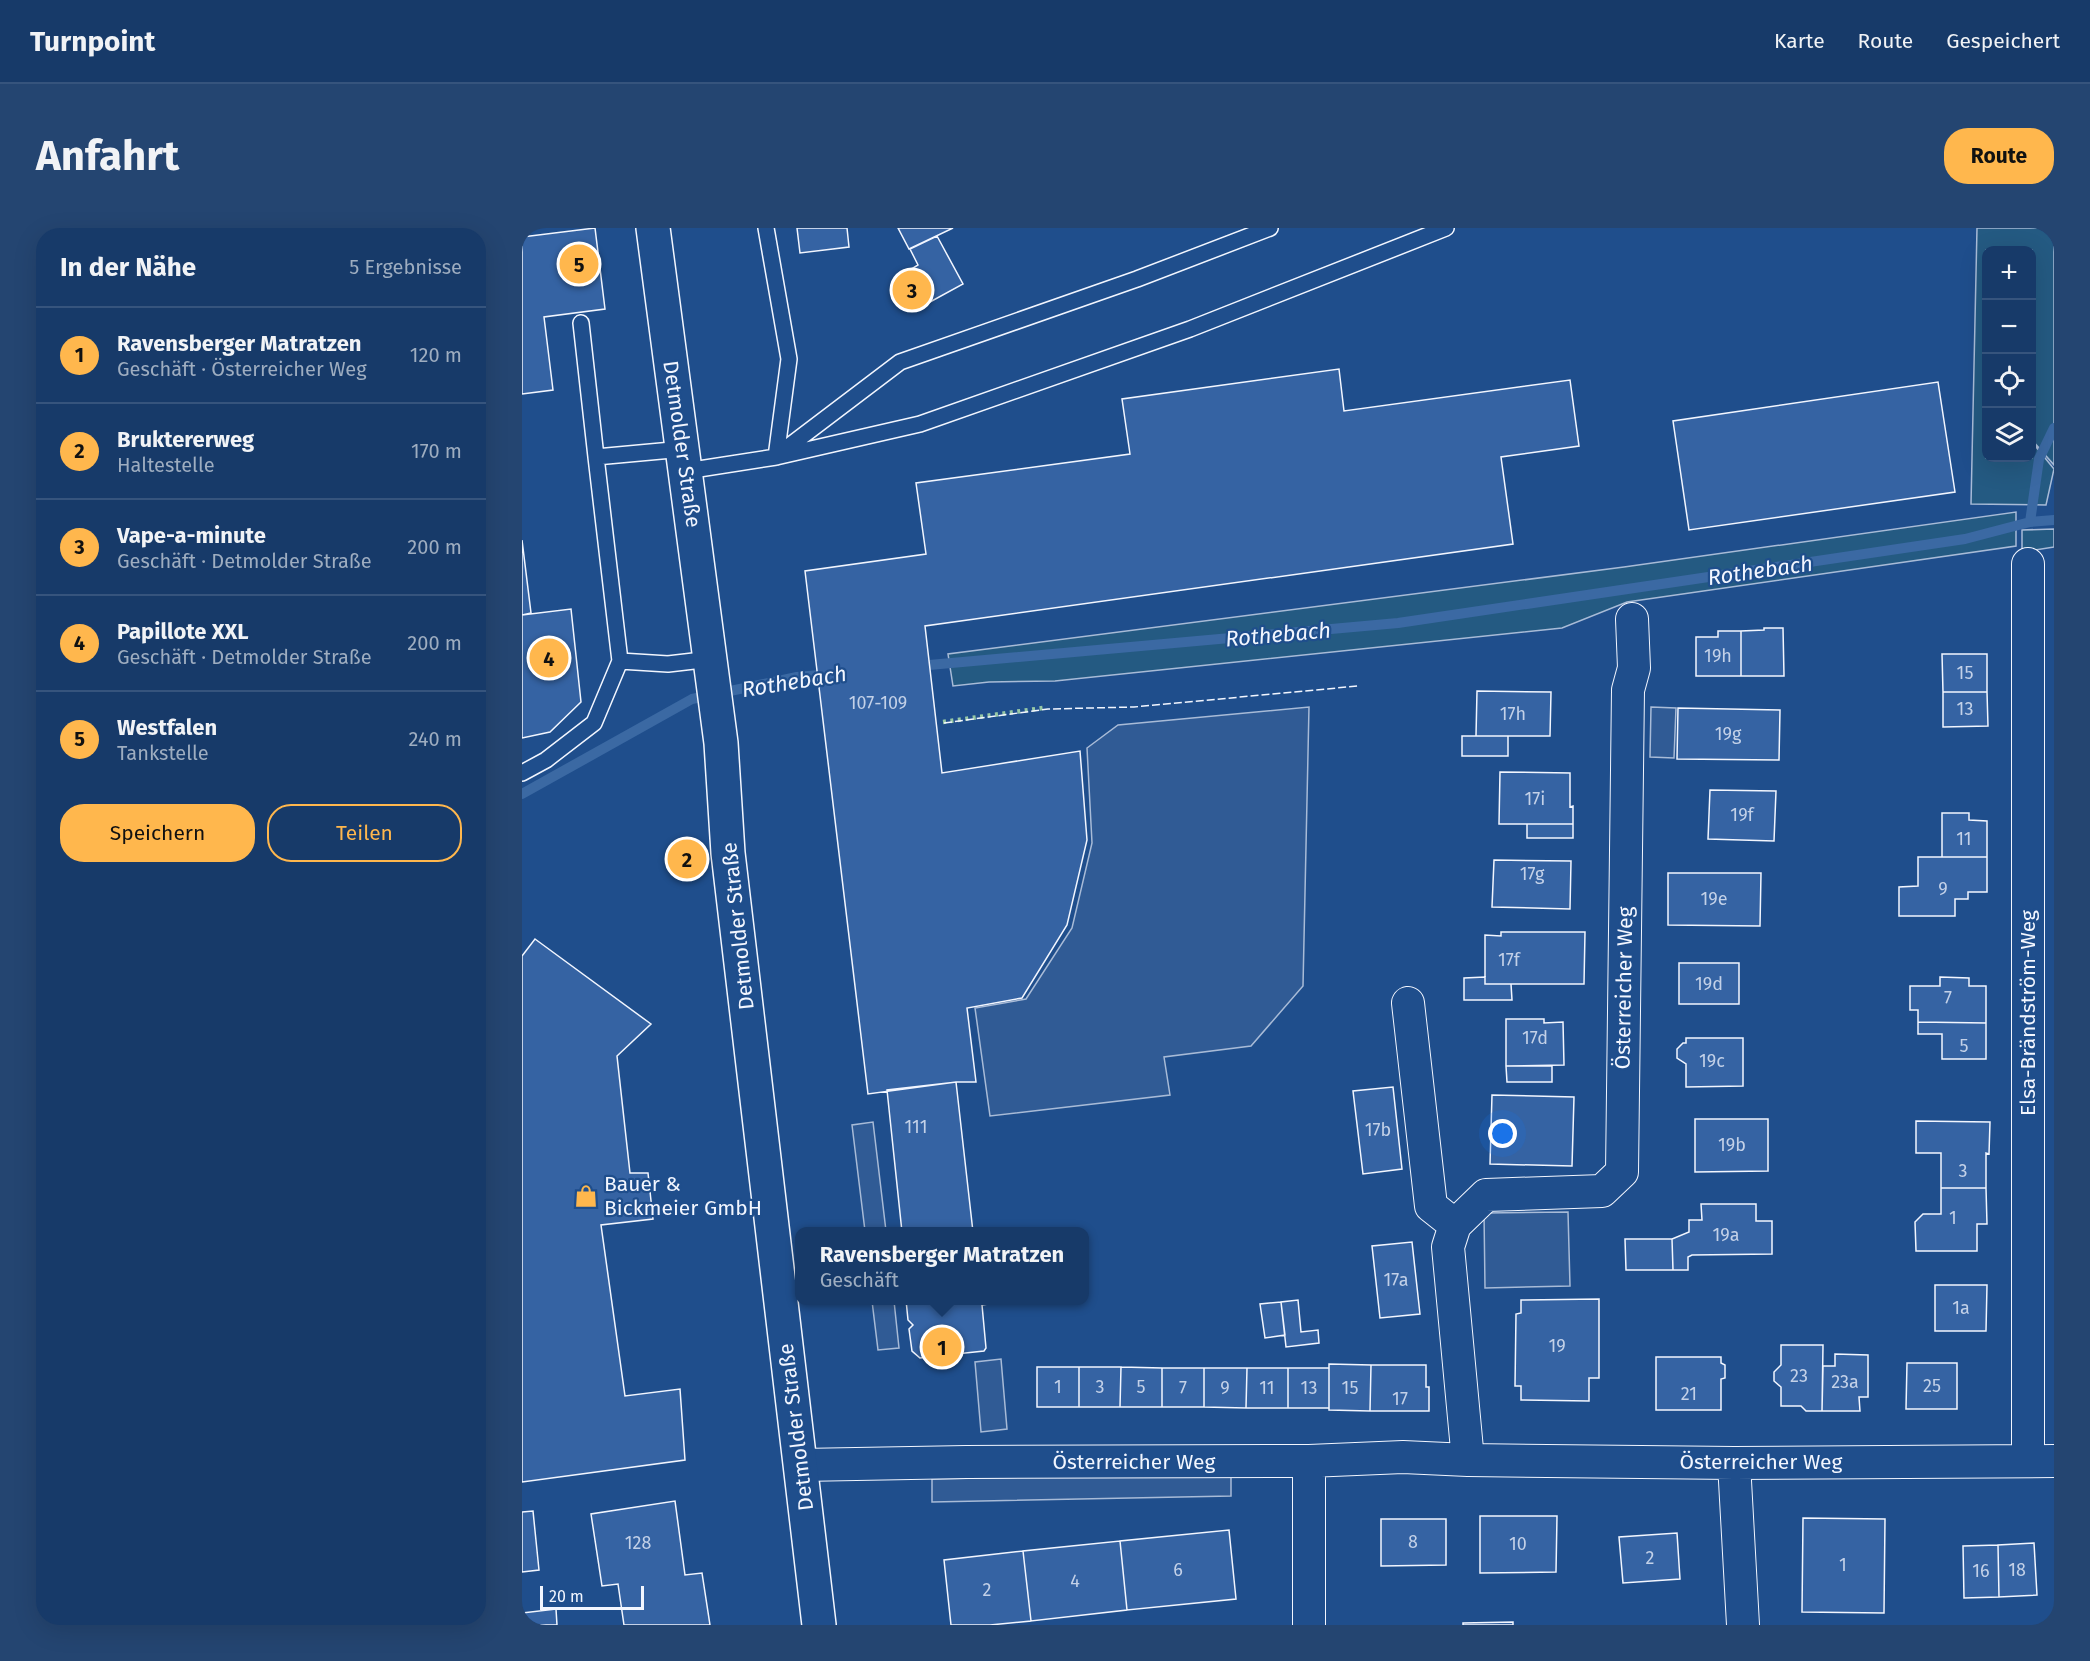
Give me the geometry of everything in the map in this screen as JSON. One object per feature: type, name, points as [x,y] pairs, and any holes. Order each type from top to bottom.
[{"type":"main road","name":"Detmolder Straße","points":[[653,228],[714,683],[721,743],[728,853],[819,1625]]},
{"type":"street","name":"Elsa-Brändström-Weg","points":[[2028,564],[2041,1461]]},
{"type":"street","name":"Österreicher Weg","points":[[1455,1225],[1486,1195],[1602,1191],[1622,1172],[1628,690],[1634,668],[1632,619]]},
{"type":"street","points":[[1408,1003],[1431,1206],[1455,1225],[1448,1247],[1468,1460]]},
{"type":"street","name":"Österreicher Weg","points":[[801,1465],[1309,1461],[1403,1457],[1468,1460],[1734,1463],[2041,1461]]},
{"type":"street","points":[[1309,1461],[1309,1625]]},
{"type":"street","points":[[1734,1463],[1743,1625]]},
{"type":"lane","points":[[766,228],[789,359],[776,457]]},
{"type":"lane","points":[[776,457],[900,362],[1137,279],[1270,228]]},
{"type":"lane","points":[[596,456],[684,460],[776,457],[920,424],[1190,329],[1446,228]]},
{"type":"lane","points":[[522,773],[546,760],[594,723],[621,661],[581,323]]},
{"type":"lane","points":[[621,661],[668,664],[714,683]]},
{"type":"shaded area","points":[[1977,228],[2054,228],[2054,465],[2036,445],[2036,246],[1982,246],[1982,462],[2036,462],[2036,447],[2054,469],[2046,505],[1971,504]]},
{"type":"shaded area","points":[[2016,512],[2016,546],[1627,602],[1562,628],[1055,681],[989,682],[953,686],[948,654],[1624,567]]},
{"type":"shaded area","points":[[2054,529],[2054,547],[2022,552],[2022,530]]},
{"type":"shaded area","points":[[1309,707],[1303,986],[1251,1046],[1164,1057],[1170,1095],[990,1116],[975,1008],[1026,999],[1072,928],[1092,843],[1087,748],[1118,725]]},
{"type":"shaded area","points":[[1651,707],[1676,708],[1674,758],[1650,757]]},
{"type":"shaded area","points":[[873,1122],[886,1227],[865,1227],[852,1125]]},
{"type":"shaded area","points":[[1568,1212],[1570,1286],[1485,1288],[1484,1213]]},
{"type":"shaded area","points":[[872,1305],[894,1305],[899,1348],[878,1350]]},
{"type":"shaded area","points":[[1001,1359],[1007,1429],[981,1432],[975,1362]]},
{"type":"shaded area","points":[[1231,1473],[1231,1496],[932,1502],[932,1479]]},
{"type":"building","points":[[595,228],[605,309],[544,317],[553,390],[522,394],[522,237]]},
{"type":"building","points":[[797,228],[847,228],[849,247],[800,253]]},
{"type":"building","points":[[898,228],[953,228],[909,249]]},
{"type":"building","points":[[937,236],[963,284],[930,302],[917,306],[910,304],[904,301],[899,288],[902,275],[918,265],[910,249]]},
{"type":"building","points":[[1339,369],[1344,411],[1570,380],[1579,446],[1501,457],[1513,544],[925,626],[942,773],[1080,751],[1087,840],[1067,925],[1022,998],[967,1008],[976,1082],[956,1082],[868,1094],[805,571],[926,554],[916,483],[1130,454],[1122,399]]},
{"type":"building","points":[[1938,382],[1955,492],[1689,530],[1673,421]]},
{"type":"building","points":[[522,540],[531,613],[522,615]]},
{"type":"building","points":[[571,609],[581,702],[550,732],[522,738],[522,615]]},
{"type":"building","points":[[1764,628],[1783,628],[1784,676],[1741,676],[1741,631],[1764,630]]},
{"type":"building","points":[[1718,631],[1741,631],[1741,676],[1696,676],[1696,637],[1718,637]]},
{"type":"building","points":[[1942,654],[1987,654],[1987,692],[1943,692]]},
{"type":"building","points":[[1477,691],[1551,692],[1550,736],[1476,736]]},
{"type":"building","points":[[1943,692],[1987,692],[1988,726],[1943,727]]},
{"type":"building","points":[[1678,708],[1780,710],[1779,760],[1677,759]]},
{"type":"building","points":[[1462,736],[1508,736],[1508,756],[1462,756]]},
{"type":"building","points":[[1500,772],[1570,773],[1570,807],[1573,806],[1573,824],[1499,824]]},
{"type":"building","points":[[1710,790],[1776,791],[1774,841],[1708,839]]},
{"type":"building","points":[[1942,813],[1969,813],[1969,820],[1987,821],[1987,857],[1942,857]]},
{"type":"building","points":[[1527,824],[1573,824],[1573,838],[1527,838]]},
{"type":"building","points":[[1918,857],[1987,857],[1987,892],[1968,892],[1968,899],[1955,899],[1955,916],[1899,916],[1899,887],[1918,886]]},
{"type":"building","points":[[1494,860],[1571,861],[1570,909],[1492,907]]},
{"type":"building","points":[[1668,873],[1761,873],[1760,926],[1668,925]]},
{"type":"building","points":[[1501,932],[1585,932],[1584,984],[1485,984],[1485,935],[1501,936]]},
{"type":"building","name":"Bauer & Bickmeier GmbH","points":[[535,939],[651,1024],[617,1056],[630,1173],[648,1173],[653,1219],[601,1225],[625,1396],[680,1389],[685,1460],[522,1482],[522,956]]},
{"type":"building","points":[[1679,963],[1739,963],[1739,1004],[1679,1004]]},
{"type":"building","points":[[1485,977],[1485,984],[1511,984],[1512,1000],[1464,1000],[1464,978]]},
{"type":"building","points":[[1940,977],[1969,978],[1969,986],[1986,986],[1986,1023],[1918,1022],[1918,1010],[1910,1010],[1910,986],[1940,986]]},
{"type":"building","points":[[1506,1019],[1544,1019],[1544,1023],[1563,1022],[1564,1065],[1506,1066]]},
{"type":"building","points":[[1918,1022],[1986,1023],[1986,1059],[1942,1059],[1942,1034],[1918,1034]]},
{"type":"building","points":[[1686,1038],[1743,1038],[1743,1086],[1686,1087],[1686,1064],[1677,1058],[1677,1049],[1686,1043]]},
{"type":"building","points":[[1506,1066],[1552,1066],[1552,1082],[1507,1082]]},
{"type":"building","points":[[956,1082],[972,1227],[901,1227],[887,1090]]},
{"type":"building","points":[[1393,1087],[1402,1169],[1363,1174],[1353,1091]]},
{"type":"building","points":[[1492,1095],[1574,1097],[1572,1166],[1490,1164]]},
{"type":"building","points":[[1695,1119],[1768,1119],[1768,1171],[1695,1172]]},
{"type":"building","points":[[1916,1121],[1990,1122],[1989,1154],[1986,1153],[1986,1188],[1941,1188],[1941,1153],[1916,1153]]},
{"type":"building","points":[[1941,1188],[1986,1188],[1987,1224],[1977,1224],[1977,1251],[1916,1251],[1915,1222],[1923,1214],[1941,1214]]},
{"type":"building","points":[[1701,1204],[1756,1204],[1756,1221],[1772,1221],[1772,1254],[1692,1255],[1688,1257],[1688,1270],[1673,1270],[1672,1239],[1689,1232],[1689,1220],[1702,1220]]},
{"type":"building","points":[[1625,1239],[1672,1239],[1673,1270],[1626,1270]]},
{"type":"building","points":[[1412,1242],[1420,1314],[1380,1318],[1372,1246]]},
{"type":"building","points":[[1935,1285],[1987,1285],[1986,1331],[1935,1331]]},
{"type":"building","points":[[1599,1299],[1599,1378],[1589,1378],[1589,1401],[1521,1400],[1521,1386],[1515,1386],[1516,1314],[1521,1313],[1521,1300]]},
{"type":"building","points":[[1298,1300],[1301,1332],[1318,1330],[1319,1343],[1286,1347],[1281,1302]]},
{"type":"building","points":[[1281,1302],[1285,1335],[1265,1338],[1260,1304]]},
{"type":"building","points":[[906,1305],[982,1305],[986,1348],[984,1351],[956,1354],[951,1350],[947,1355],[920,1358],[912,1351],[909,1329],[913,1325],[908,1320]]},
{"type":"building","points":[[1781,1345],[1823,1345],[1822,1411],[1806,1411],[1801,1406],[1781,1406],[1781,1387],[1774,1381],[1774,1372],[1781,1365]]},
{"type":"building","points":[[1835,1354],[1868,1355],[1868,1397],[1859,1397],[1860,1411],[1822,1411],[1823,1366],[1835,1366]]},
{"type":"building","points":[[1656,1357],[1721,1357],[1721,1363],[1725,1365],[1725,1378],[1721,1379],[1721,1410],[1656,1410]]},
{"type":"building","points":[[1907,1363],[1957,1363],[1957,1409],[1906,1409]]},
{"type":"building","points":[[1329,1364],[1371,1365],[1370,1411],[1329,1410]]},
{"type":"building","points":[[1371,1365],[1426,1365],[1429,1411],[1370,1411]]},
{"type":"building","points":[[1037,1367],[1079,1367],[1079,1407],[1037,1407]]},
{"type":"building","points":[[1079,1367],[1121,1367],[1120,1407],[1079,1407]]},
{"type":"building","points":[[1121,1367],[1162,1368],[1162,1407],[1120,1407]]},
{"type":"building","points":[[1162,1368],[1204,1368],[1204,1407],[1162,1407]]},
{"type":"building","points":[[1204,1368],[1247,1368],[1246,1408],[1204,1407]]},
{"type":"building","points":[[1247,1368],[1288,1368],[1288,1408],[1246,1408]]},
{"type":"building","points":[[1288,1368],[1329,1368],[1329,1408],[1288,1408]]},
{"type":"building","points":[[675,1501],[685,1575],[702,1573],[710,1625],[624,1625],[618,1584],[602,1586],[591,1514]]},
{"type":"building","points":[[533,1511],[539,1570],[522,1572],[522,1512]]},
{"type":"building","points":[[1480,1516],[1557,1516],[1556,1572],[1480,1573]]},
{"type":"building","points":[[1803,1518],[1885,1519],[1884,1613],[1802,1612]]},
{"type":"building","points":[[1381,1519],[1446,1519],[1446,1565],[1381,1566]]},
{"type":"building","points":[[1229,1530],[1236,1599],[1127,1610],[1120,1541]]},
{"type":"building","points":[[1677,1533],[1680,1579],[1623,1583],[1619,1537]]},
{"type":"building","points":[[1120,1541],[1127,1610],[1031,1621],[1023,1551]]},
{"type":"building","points":[[2034,1543],[2037,1595],[1999,1597],[1998,1545]]},
{"type":"building","points":[[1998,1545],[1999,1597],[1964,1598],[1963,1546]]},
{"type":"building","points":[[1023,1551],[1031,1621],[990,1625],[951,1625],[944,1560]]},
{"type":"building","points":[[556,1609],[557,1625],[522,1625],[522,1613]]},
{"type":"building","points":[[1513,1622],[1513,1625],[1463,1625],[1463,1623]]},
{"type":"waterway","points":[[2030,522],[2039,459],[2054,428]]},
{"type":"waterway","name":"Rothebach","points":[[918,666],[1398,623],[1965,539],[2030,522],[2054,520]]},
{"type":"waterway","name":"Rothebach","points":[[522,794],[692,699],[797,677],[831,674]]},
{"type":"hedge","points":[[943,722],[1043,708]]},
{"type":"fence","points":[[944,723],[1048,709],[1134,707],[1358,686]]},
{"type":"place","name":"Westfalen","points":[[579,264]]},
{"type":"place","name":"Vape-a-minute","points":[[912,290]]},
{"type":"place","name":"Papillote XXL","points":[[549,658]]},
{"type":"place","name":"Bruktererweg","points":[[687,859]]},
{"type":"place","name":"Bauer & Bickmeier GmbH","points":[[586,1196]]},
{"type":"place","name":"Ravensberger Matratzen","points":[[942,1347]]}]
